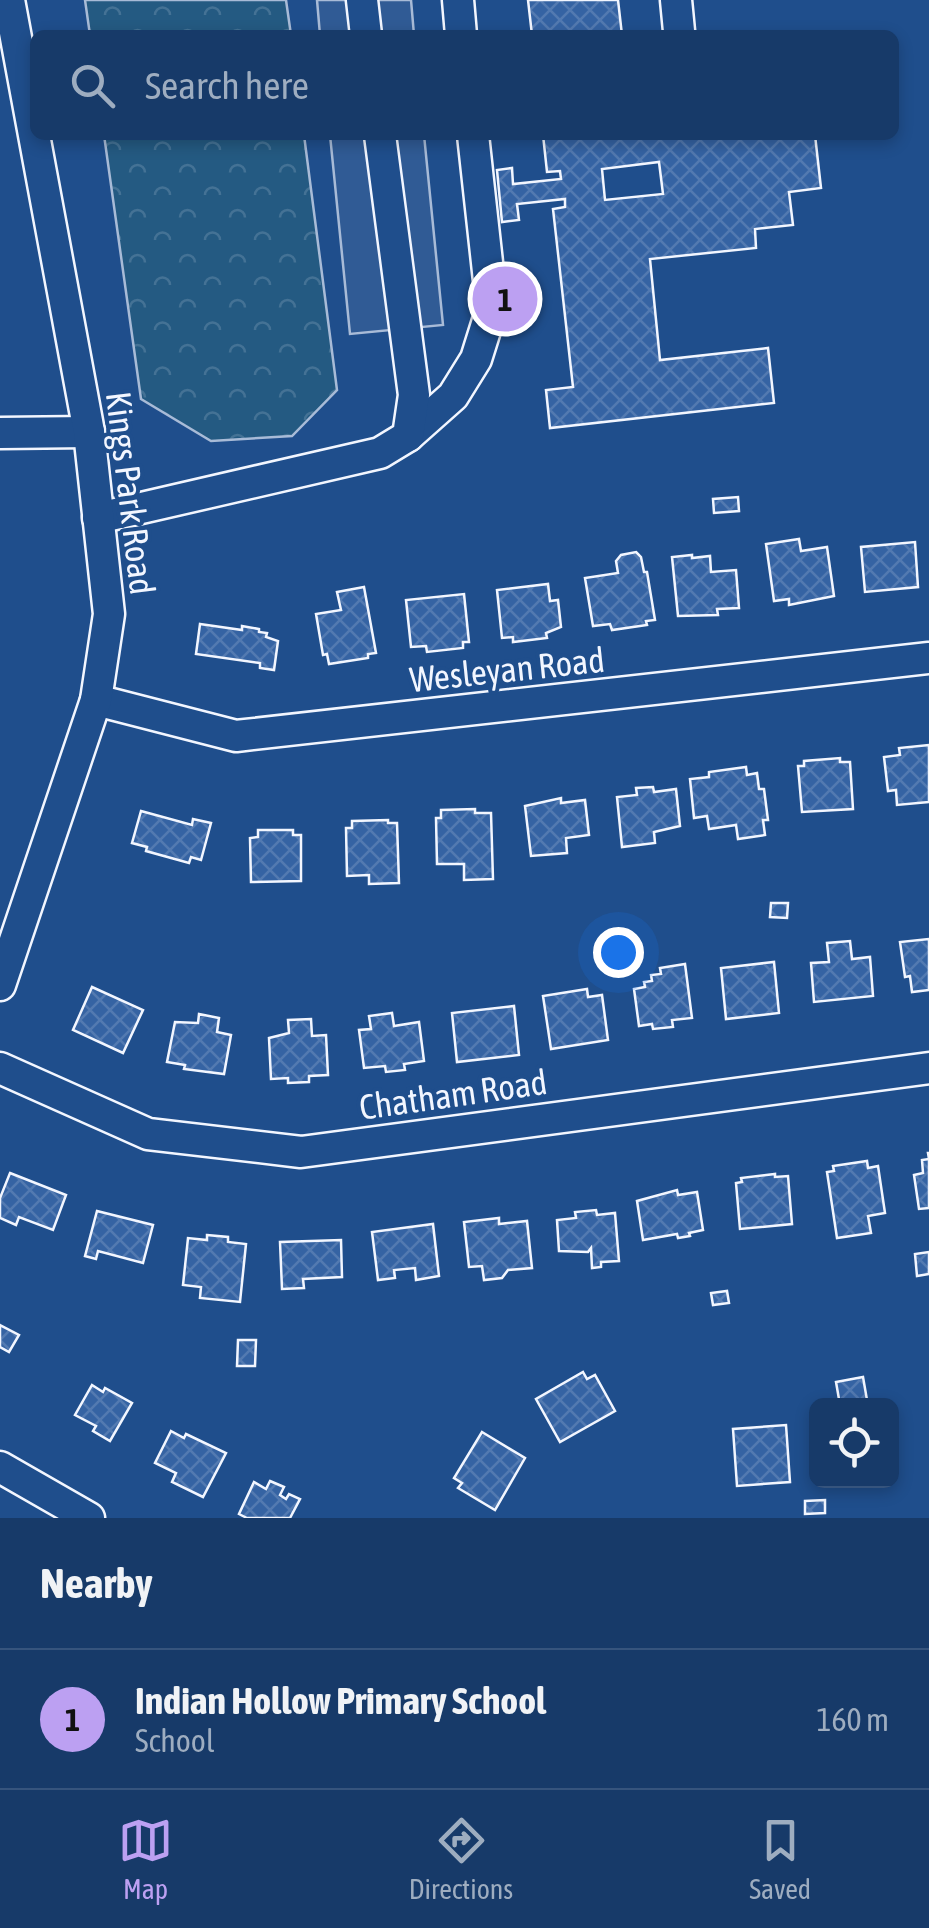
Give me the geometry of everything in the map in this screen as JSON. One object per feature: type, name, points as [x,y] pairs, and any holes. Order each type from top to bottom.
[{"type":"street","name":"Kings Park Road","points":[[9,0],[30,115]]},
{"type":"street","points":[[362,0],[365,30]]},
{"type":"street","points":[[458,0],[461,30]]},
{"type":"street","points":[[676,0],[679,30]]},
{"type":"street","name":"Kings Park Road","points":[[0,984],[96,700],[109,614],[88,432],[35,140]]},
{"type":"street","points":[[381,140],[414,395],[408,436]]},
{"type":"street","points":[[98,518],[380,454],[408,436],[453,396],[476,358],[492,308],[474,140]]},
{"type":"street","points":[[0,432],[88,432]]},
{"type":"street","name":"Wesleyan Road","points":[[96,700],[236,736],[929,658]]},
{"type":"street","name":"Chatham Road","points":[[0,1068],[148,1134],[301,1152],[929,1068]]},
{"type":"street","points":[[0,1466],[89,1518]]},
{"type":"green space","points":[[85,0],[286,0],[290,30],[89,30]]},
{"type":"green space","points":[[105,140],[305,140],[337,390],[292,436],[211,441],[141,399]]},
{"type":"shaded area","points":[[317,0],[411,0],[414,30],[320,30]]},
{"type":"shaded area","points":[[331,140],[424,140],[443,325],[350,334]]},
{"type":"building","points":[[528,0],[618,0],[621,30],[531,30]]},
{"type":"building","points":[[544,140],[816,140],[821,188],[789,192],[793,225],[755,229],[756,248],[650,259],[660,360],[768,348],[774,403],[550,428],[546,390],[573,387],[553,209],[565,207],[565,199],[517,204],[519,220],[502,222],[497,170],[512,168],[513,184],[561,179],[560,171],[547,172]],"holes":[[[659,162],[663,194],[605,200],[602,169]]]},
{"type":"building","points":[[738,497],[739,511],[714,513],[713,499]]},
{"type":"building","points":[[799,539],[801,551],[827,547],[834,596],[789,605],[789,599],[774,601],[766,544]]},
{"type":"building","points":[[915,542],[918,587],[865,592],[861,547]]},
{"type":"building","points":[[636,552],[647,572],[655,620],[646,621],[647,625],[612,630],[610,624],[593,626],[585,578],[618,573],[616,561],[621,555]]},
{"type":"building","points":[[710,556],[711,572],[736,570],[739,608],[717,609],[718,615],[678,616],[672,557]]},
{"type":"building","points":[[548,584],[550,601],[558,600],[561,627],[546,633],[547,638],[513,642],[513,637],[502,638],[497,590]]},
{"type":"building","points":[[364,587],[376,653],[368,654],[368,658],[329,664],[327,654],[323,655],[316,614],[341,610],[337,592]]},
{"type":"building","points":[[464,594],[469,642],[463,642],[463,648],[427,652],[426,646],[411,647],[406,600]]},
{"type":"building","points":[[200,624],[242,630],[242,626],[267,633],[266,637],[278,641],[274,670],[260,668],[260,663],[196,654]]},
{"type":"building","points":[[929,745],[929,802],[897,805],[896,790],[888,791],[884,757],[900,755],[899,748]]},
{"type":"building","points":[[840,758],[840,762],[850,762],[853,809],[802,812],[798,766],[804,766],[804,761]]},
{"type":"building","points":[[746,767],[747,775],[757,773],[759,789],[764,789],[768,820],[763,820],[765,835],[738,839],[736,825],[709,829],[707,816],[694,818],[690,779]]},
{"type":"building","points":[[653,787],[654,792],[676,789],[680,826],[654,832],[655,843],[622,847],[617,797],[637,795],[636,788]]},
{"type":"building","points":[[561,798],[561,803],[585,800],[589,835],[566,838],[567,853],[531,856],[525,806]]},
{"type":"building","points":[[475,809],[475,813],[491,813],[493,879],[464,880],[464,864],[437,864],[436,818],[441,818],[441,810]]},
{"type":"building","points":[[141,811],[192,825],[193,819],[211,823],[201,860],[191,857],[189,863],[132,843]]},
{"type":"building","points":[[352,821],[397,823],[399,883],[369,884],[369,875],[347,876],[346,828],[352,828]]},
{"type":"building","points":[[258,830],[293,830],[293,835],[301,835],[301,881],[251,882],[250,838],[258,837]]},
{"type":"building","points":[[771,903],[788,903],[787,918],[770,917]]},
{"type":"building","points":[[929,939],[929,990],[912,992],[910,976],[905,977],[900,942]]},
{"type":"building","points":[[850,941],[852,959],[870,957],[873,996],[814,1002],[811,963],[829,962],[827,943]]},
{"type":"building","points":[[774,962],[779,1013],[726,1019],[721,968]]},
{"type":"building","points":[[685,964],[692,1018],[672,1020],[673,1027],[639,1026],[634,989],[645,987],[644,982],[652,981],[651,975],[661,974],[660,968]]},
{"type":"building","points":[[92,987],[143,1010],[123,1053],[73,1030]]},
{"type":"building","points":[[587,989],[588,997],[602,995],[608,1040],[551,1049],[543,996]]},
{"type":"building","points":[[514,1006],[519,1055],[457,1062],[452,1013]]},
{"type":"building","points":[[392,1013],[394,1026],[419,1022],[424,1061],[404,1064],[405,1070],[386,1072],[385,1066],[364,1068],[359,1030],[371,1029],[369,1016]]},
{"type":"building","points":[[199,1014],[219,1018],[217,1032],[231,1035],[224,1074],[184,1069],[185,1065],[167,1062],[175,1022],[198,1023]]},
{"type":"building","points":[[311,1019],[312,1036],[326,1035],[328,1075],[309,1076],[309,1082],[271,1079],[269,1038],[289,1033],[288,1020]]},
{"type":"building","points":[[929,1159],[929,1208],[919,1209],[914,1175],[923,1173],[922,1160]]},
{"type":"building","points":[[867,1161],[868,1168],[878,1166],[885,1213],[868,1216],[871,1233],[837,1238],[827,1172],[834,1171],[833,1166]]},
{"type":"building","points":[[10,1173],[66,1195],[53,1230],[19,1217],[16,1225],[0,1218],[0,1198]]},
{"type":"building","points":[[788,1176],[792,1224],[740,1229],[736,1183],[742,1182],[741,1178]]},
{"type":"building","points":[[677,1190],[678,1195],[697,1192],[703,1230],[678,1238],[677,1234],[643,1240],[637,1201]]},
{"type":"building","points":[[596,1210],[597,1215],[615,1213],[619,1261],[601,1262],[601,1267],[592,1268],[591,1248],[588,1252],[559,1251],[557,1220],[576,1218],[575,1212]]},
{"type":"building","points":[[97,1211],[153,1225],[143,1263],[98,1251],[96,1259],[85,1256]]},
{"type":"building","points":[[499,1218],[499,1224],[527,1221],[532,1268],[508,1270],[502,1278],[484,1280],[482,1266],[469,1267],[464,1222]]},
{"type":"building","points":[[433,1224],[439,1276],[416,1280],[415,1268],[394,1270],[395,1278],[378,1280],[372,1232]]},
{"type":"building","points":[[207,1235],[246,1244],[240,1302],[200,1298],[201,1287],[183,1285],[188,1238],[207,1240]]},
{"type":"building","points":[[341,1240],[342,1277],[303,1279],[304,1288],[282,1289],[280,1242]]},
{"type":"building","points":[[929,1252],[929,1274],[917,1276],[915,1254]]},
{"type":"building","points":[[727,1291],[729,1303],[713,1305],[711,1293]]},
{"type":"building","points":[[0,1325],[19,1335],[9,1352],[0,1347]]},
{"type":"building","points":[[238,1340],[256,1340],[255,1366],[237,1366]]},
{"type":"building","points":[[583,1372],[587,1379],[595,1375],[615,1411],[560,1442],[536,1399]]},
{"type":"building","points":[[863,1377],[867,1398],[839,1398],[836,1382]]},
{"type":"building","points":[[92,1385],[132,1403],[110,1441],[93,1431],[96,1426],[75,1415]]},
{"type":"building","points":[[786,1425],[790,1482],[737,1486],[733,1429]]},
{"type":"building","points":[[171,1431],[226,1453],[203,1497],[172,1482],[176,1473],[155,1463]]},
{"type":"building","points":[[482,1432],[525,1458],[495,1510],[458,1488],[462,1483],[454,1478]]},
{"type":"building","points":[[270,1481],[284,1487],[280,1495],[286,1499],[289,1494],[300,1499],[290,1518],[247,1518],[239,1514],[254,1482],[266,1489]]},
{"type":"building","points":[[825,1500],[825,1513],[805,1514],[805,1501]]},
{"type":"place","name":"Indian Hollow Primary School","points":[[505,299]]}]
